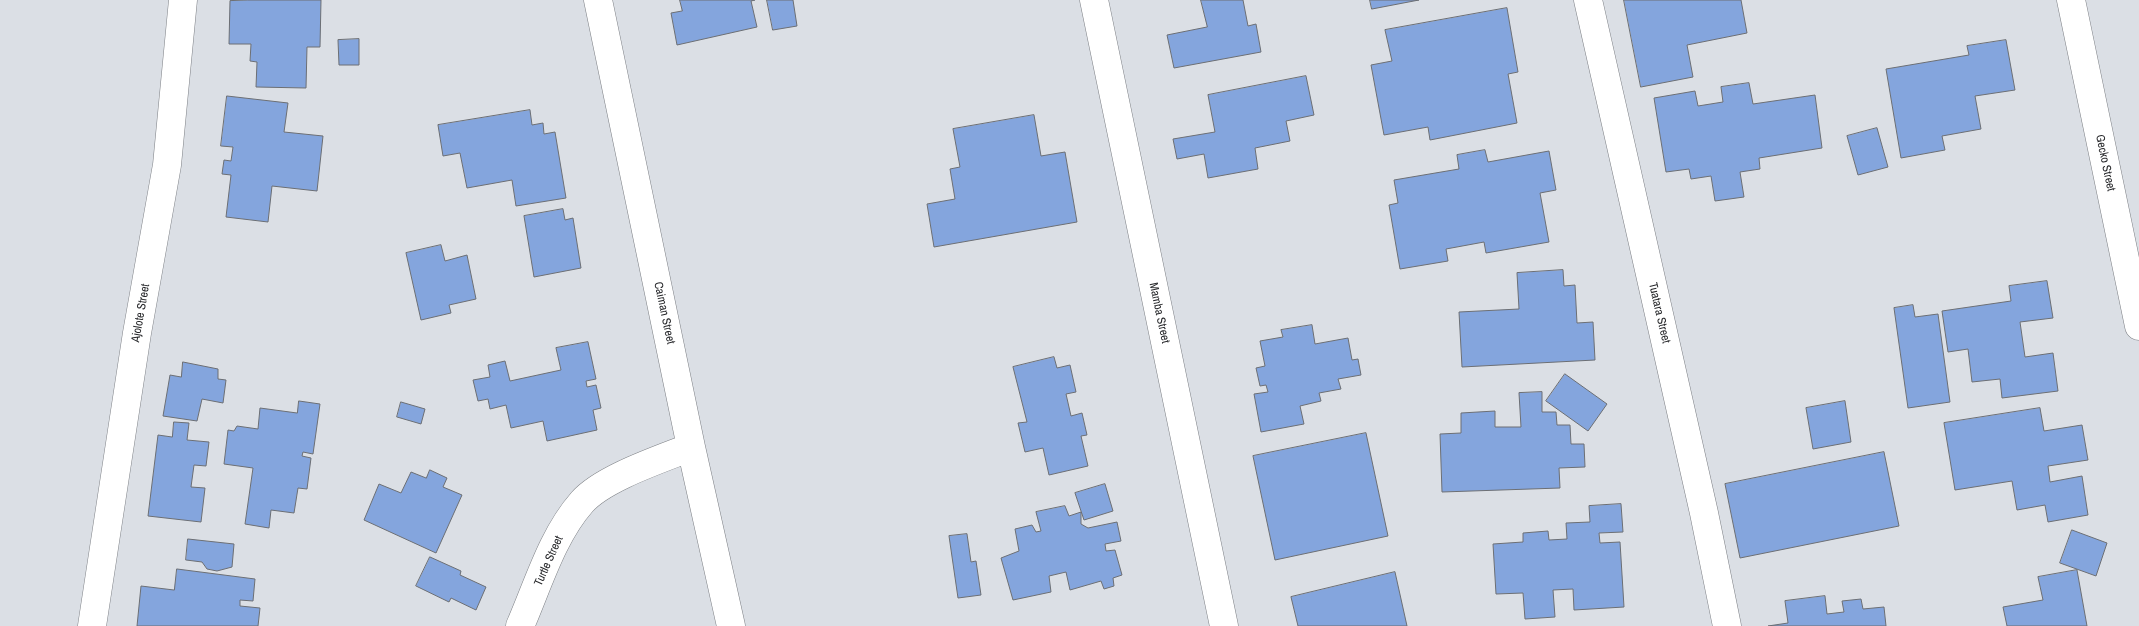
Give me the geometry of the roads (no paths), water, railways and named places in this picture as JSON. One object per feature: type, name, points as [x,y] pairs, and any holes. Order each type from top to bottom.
[{"type":"street","name":"Ajolote Street","points":[[92,626],[136,342],[166,165],[183,0]]},
{"type":"street","name":"Caiman Street","points":[[598,0],[691,447],[731,626]]},
{"type":"street","name":"Mamba Street","points":[[1094,0],[1224,626]]},
{"type":"street","name":"Tuatara Street","points":[[1588,0],[1702,503],[1727,626]]},
{"type":"street","name":"Gecko Street","points":[[2072,0],[2139,326]]},
{"type":"street","name":"Turtle Street","points":[[520,626],[559,536],[582,501],[612,480],[691,447]]}]
